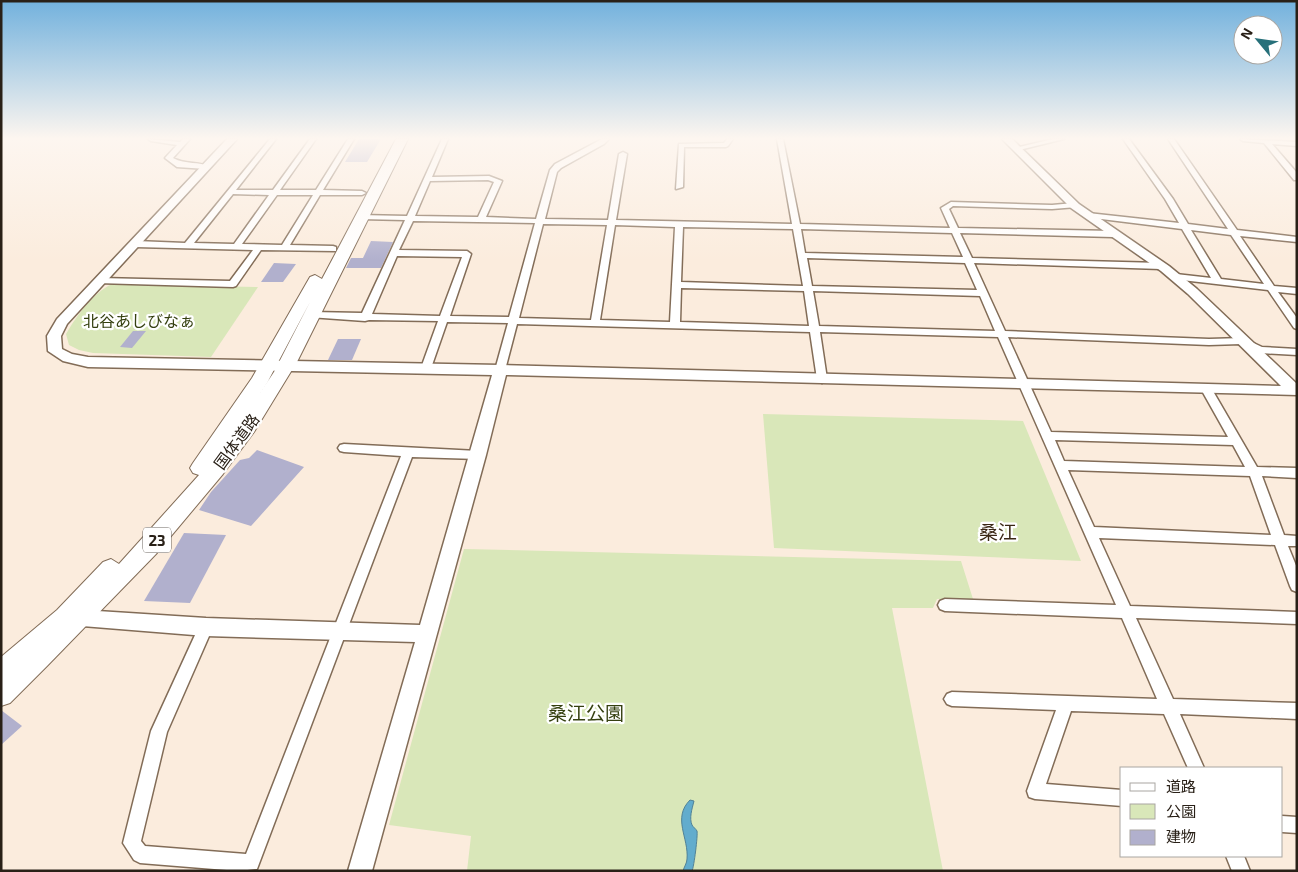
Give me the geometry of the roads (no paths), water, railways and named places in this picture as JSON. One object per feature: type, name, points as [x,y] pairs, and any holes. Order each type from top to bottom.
[{"type":"main road","name":"国体道路","points":[[1,694],[82,618],[142,556],[200,489],[243,433],[369,180]]},
{"type":"main road","name":"国体道路","points":[[1,673],[65,617],[162,515],[218,444],[312,315],[380,180]]},
{"type":"street","points":[[194,180],[62,322],[54,336],[55,351],[61,355],[88,362],[278,364],[1296,392]]},
{"type":"street","points":[[187,246],[240,180]]},
{"type":"street","points":[[236,247],[284,180]]},
{"type":"street","points":[[284,248],[326,180]]},
{"type":"street","points":[[365,318],[427,180]]},
{"type":"street","points":[[481,219],[498,181],[494,180]]},
{"type":"street","points":[[360,871],[478,455],[551,180]]},
{"type":"street","points":[[595,323],[618,180]]},
{"type":"street","points":[[679,187],[680,180]]},
{"type":"street","points":[[787,180],[808,289],[822,379]]},
{"type":"street","points":[[1050,180],[1074,205],[1176,277],[1214,309],[1243,341],[1296,392]]},
{"type":"street","points":[[1155,180],[1169,199],[1217,281]]},
{"type":"street","points":[[1198,180],[1297,326]]},
{"type":"street","points":[[230,192],[362,193]]},
{"type":"street","points":[[1074,205],[1052,207],[951,204],[945,208],[1196,767]]},
{"type":"street","points":[[1088,215],[1295,242]]},
{"type":"street","points":[[360,217],[611,221],[1113,234]]},
{"type":"street","points":[[674,326],[679,223]]},
{"type":"street","points":[[136,244],[333,249]]},
{"type":"street","points":[[100,281],[233,284],[259,247]]},
{"type":"street","points":[[394,253],[467,254],[426,368]]},
{"type":"street","points":[[802,255],[1160,266]]},
{"type":"street","points":[[1176,277],[1297,291]]},
{"type":"street","points":[[676,285],[984,293]]},
{"type":"street","points":[[312,315],[365,318],[513,320],[1002,334],[1209,342],[1243,341],[1260,350],[1297,352]]},
{"type":"street","points":[[1206,389],[1254,472],[1297,586]]},
{"type":"street","points":[[1048,436],[1236,441]]},
{"type":"street","points":[[344,448],[478,455]]},
{"type":"street","points":[[206,626],[159,731],[132,842],[140,854],[251,863],[408,452]]},
{"type":"street","points":[[1061,465],[1297,474]]},
{"type":"street","points":[[1090,532],[1297,540]]},
{"type":"street","points":[[945,605],[1297,618]]},
{"type":"street","points":[[82,618],[206,626],[426,634]]},
{"type":"street","points":[[952,699],[1297,711]]},
{"type":"street","points":[[1066,703],[1035,791],[1120,798]]},
{"type":"street","points":[[1283,824],[1297,825]]},
{"type":"street","points":[[1235,857],[1241,871]]},
{"type":"water","points":[[690,800],[694,801],[691,819],[692,825],[697,831],[696,844],[692,871],[683,871],[687,860],[687,851],[682,828],[682,814]]},
{"type":"district","name":"桑江","points":[[998,531]]},
{"type":"park label","name":"北谷あしびなぁ","points":[[139,320]]},
{"type":"park label","name":"桑江公園","points":[[586,712]]}]
